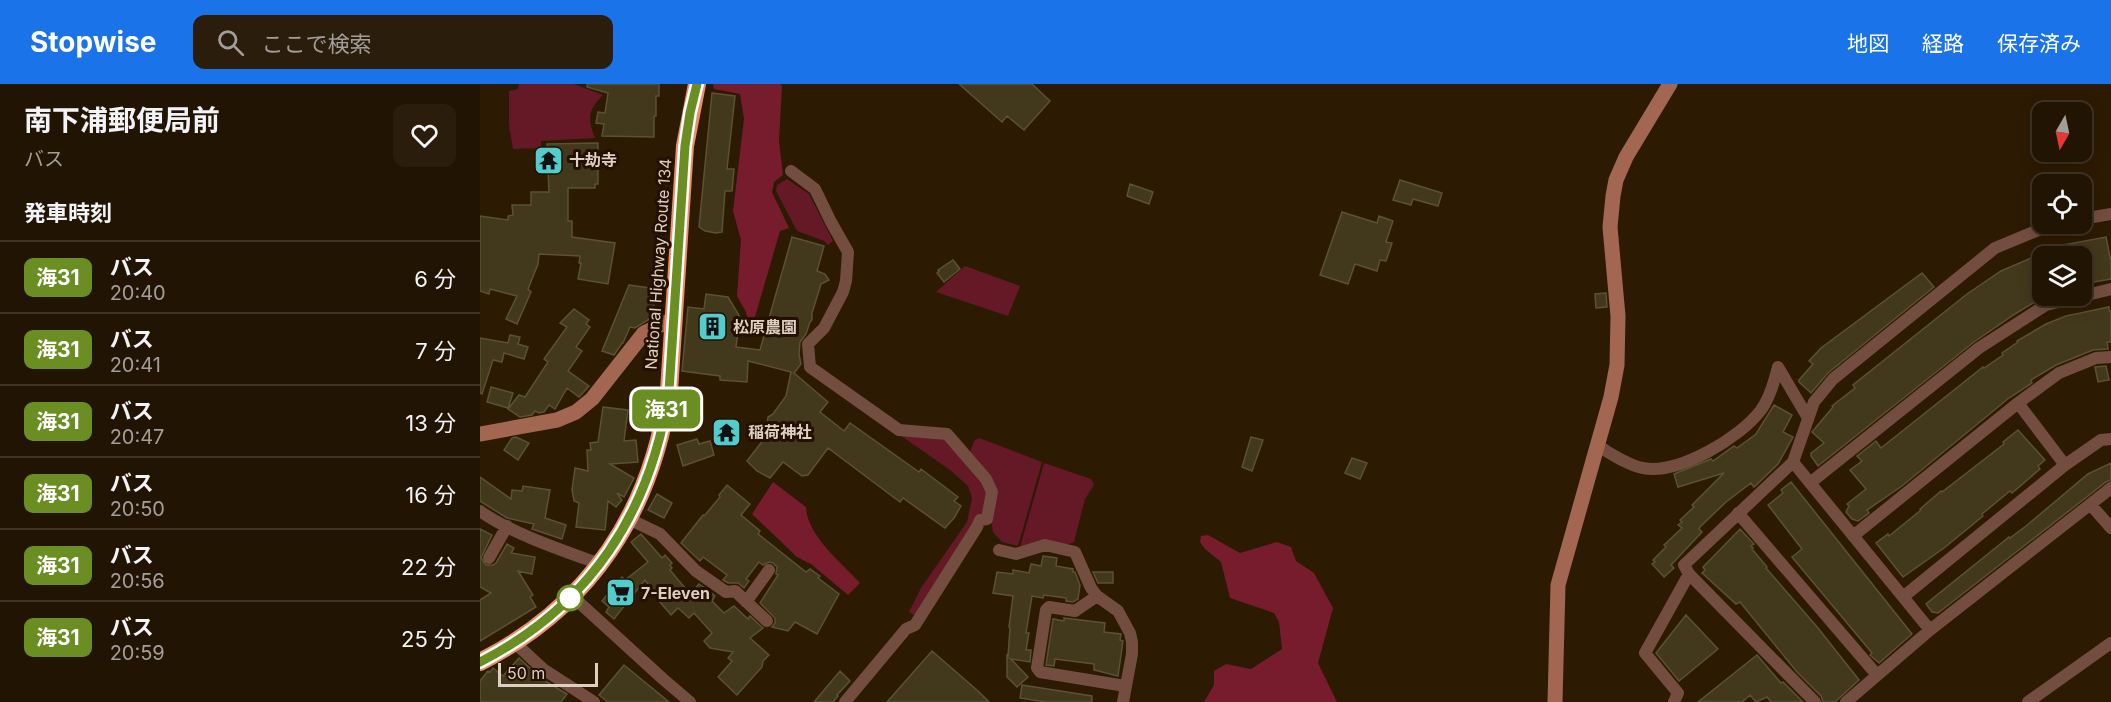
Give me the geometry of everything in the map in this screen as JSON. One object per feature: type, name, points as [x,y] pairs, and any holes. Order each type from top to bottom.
[{"type":"highway","name":"National Highway Route 134","points":[[480,662],[515,643],[546,621],[572,596],[600,564],[629,519],[648,479],[663,428],[669,391],[685,146],[697,84]]},
{"type":"street","points":[[1555,702],[1558,585],[1611,397],[1618,348],[1618,316],[1610,227],[1613,196],[1616,180],[1626,157],[1670,84]]},
{"type":"street","points":[[791,171],[815,189],[848,252],[843,292],[824,328],[808,344],[810,367],[899,430],[947,434],[986,479],[992,492],[987,519],[980,520],[978,527],[915,625],[906,628],[845,702]]},
{"type":"street","points":[[2092,217],[2111,214]]},
{"type":"street","points":[[1815,702],[1689,574],[1684,565],[1793,462],[1814,402],[1833,379],[1995,248],[2032,233]]},
{"type":"street","points":[[1810,483],[1978,348],[2046,305],[2111,289]]},
{"type":"street","points":[[480,434],[557,420],[576,412],[592,399],[644,333],[673,320]]},
{"type":"street","points":[[1853,536],[2059,372],[2096,358],[2111,357]]},
{"type":"street","points":[[1598,446],[1632,464],[1652,469],[1684,462],[1704,454],[1744,427],[1760,411],[1770,394],[1778,367],[1808,418]]},
{"type":"street","points":[[2018,403],[2065,465]]},
{"type":"street","points":[[1903,597],[2065,465],[2102,440],[2111,439]]},
{"type":"street","points":[[1793,462],[1930,630]]},
{"type":"street","points":[[1846,702],[1930,630],[2111,488]]},
{"type":"street","points":[[2091,505],[2111,528]]},
{"type":"street","points":[[480,511],[490,519],[600,564]]},
{"type":"street","points":[[1738,513],[1877,675]]},
{"type":"street","points":[[629,519],[660,534],[696,571],[726,592],[735,591],[767,621]]},
{"type":"street","points":[[489,558],[507,526]]},
{"type":"street","points":[[999,550],[1016,554],[1045,544],[1075,552],[1091,588],[1097,596],[1118,611],[1130,633],[1132,654],[1123,702]]},
{"type":"street","points":[[746,602],[769,570]]},
{"type":"street","points":[[1674,702],[1678,693],[1645,653],[1689,574]]},
{"type":"street","points":[[572,596],[690,702]]},
{"type":"street","points":[[1097,596],[1075,611],[1049,607],[1046,610],[1037,668],[1040,672],[1125,686]]},
{"type":"street","points":[[515,643],[543,669],[594,702]]},
{"type":"street","points":[[2028,702],[2111,643]]},
{"type":"shaded area","points":[[519,84],[574,84],[603,95],[594,105],[590,115],[595,138],[541,141],[541,148],[513,149],[509,125],[509,91],[518,89]]},
{"type":"shaded area","points":[[713,84],[780,84],[782,86],[779,141],[783,175],[774,182],[772,192],[789,228],[780,231],[750,334],[746,312],[737,296],[741,240],[733,211],[744,119],[740,94],[714,89]]},
{"type":"shaded area","points":[[787,179],[809,194],[833,241],[828,245],[824,241],[797,231],[776,191],[777,185]]},
{"type":"shaded area","points":[[965,266],[1020,286],[1008,316],[936,292]]},
{"type":"shaded area","points":[[900,435],[946,438],[987,487],[984,517],[917,617],[909,612],[921,588],[967,522],[972,498],[968,486],[950,470]]},
{"type":"shaded area","points":[[979,438],[1042,462],[1018,546],[1002,542],[993,532],[991,520],[995,507],[970,452],[974,441]]},
{"type":"shaded area","points":[[1044,463],[1091,479],[1094,485],[1085,499],[1074,542],[1066,545],[1020,547]]},
{"type":"shaded area","points":[[773,482],[806,507],[812,528],[819,539],[860,583],[848,595],[811,564],[797,557],[752,514]]},
{"type":"shaded area","points":[[1208,535],[1240,553],[1277,542],[1291,547],[1296,561],[1314,573],[1333,608],[1318,663],[1337,702],[1204,702],[1214,685],[1214,671],[1226,664],[1251,669],[1282,649],[1279,622],[1274,613],[1230,598],[1221,562],[1200,542],[1201,536]]},
{"type":"building","points":[[587,84],[659,84],[659,96],[656,96],[656,116],[654,116],[654,137],[602,136],[604,124],[596,123],[598,112],[605,113],[608,93],[587,87]]},
{"type":"building","points":[[959,84],[1032,84],[1050,101],[1024,130],[1007,116],[1002,122]]},
{"type":"building","points":[[712,93],[735,96],[727,169],[734,169],[732,191],[725,191],[722,232],[716,233],[699,227]]},
{"type":"building","points":[[598,143],[598,184],[595,184],[595,188],[568,188],[568,221],[572,221],[572,237],[615,243],[608,284],[578,279],[580,256],[539,254],[538,264],[528,289],[531,292],[517,324],[506,319],[517,296],[490,289],[489,294],[480,291],[480,216],[508,220],[508,216],[513,215],[512,205],[531,205],[531,192],[549,192],[547,144]]},
{"type":"building","points":[[1400,180],[1442,193],[1438,206],[1413,199],[1411,205],[1393,200]]},
{"type":"building","points":[[1130,184],[1153,192],[1149,204],[1127,196]]},
{"type":"building","points":[[1342,212],[1377,223],[1379,216],[1393,221],[1386,242],[1392,243],[1386,261],[1380,260],[1377,271],[1355,264],[1348,284],[1320,275]]},
{"type":"building","points":[[792,237],[824,246],[817,271],[825,274],[829,280],[821,284],[812,320],[800,342],[801,364],[794,373],[828,402],[820,412],[844,431],[850,423],[919,472],[921,469],[958,497],[954,501],[961,506],[945,528],[903,498],[900,502],[828,448],[808,475],[802,476],[783,462],[770,478],[757,471],[747,461],[771,430],[767,424],[768,417],[773,414],[786,396],[791,372],[748,361],[747,382],[720,380],[720,376],[682,371],[688,307],[704,309],[706,294],[728,297],[740,317],[736,347],[760,350]]},
{"type":"building","points":[[2106,237],[2111,262],[2111,279],[2092,282],[2092,246],[2060,246]]},
{"type":"building","points":[[2032,258],[2032,304],[1974,342],[1818,466],[1811,453],[1824,443],[1812,432],[1832,406],[1855,388],[1853,385],[1967,294],[2001,271]]},
{"type":"building","points":[[953,260],[960,269],[944,282],[937,273],[938,270]]},
{"type":"building","points":[[1922,273],[1934,287],[1828,373],[1811,393],[1799,382],[1813,364],[1809,361],[1821,348]]},
{"type":"building","points":[[629,285],[657,289],[652,315],[635,328],[630,327],[623,343],[614,355],[602,351]]},
{"type":"building","points":[[1606,293],[1607,307],[1596,308],[1595,294]]},
{"type":"building","points":[[2109,307],[2111,342],[2107,342],[2108,349],[2093,350],[2056,365],[2031,380],[2032,383],[2009,398],[1902,486],[1867,510],[1869,513],[1858,521],[1852,519],[1846,512],[1849,506],[1847,504],[1866,489],[1850,470],[1862,461],[1857,456],[1876,441],[1881,448],[1983,367],[2003,355],[2002,353],[2017,341],[2046,324],[2066,316]]},
{"type":"building","points":[[574,309],[589,320],[586,324],[590,327],[576,347],[582,351],[568,371],[589,386],[579,397],[567,388],[555,409],[549,405],[544,412],[535,411],[532,415],[520,417],[508,409],[519,395],[525,397],[548,362],[544,359],[567,327],[560,323]]},
{"type":"building","points":[[510,335],[520,337],[518,344],[528,347],[524,359],[504,353],[502,362],[493,360],[482,394],[480,393],[480,338],[508,343]]},
{"type":"building","points":[[2106,366],[2109,380],[2098,382],[2095,367]]},
{"type":"building","points":[[491,387],[513,393],[508,408],[487,402]]},
{"type":"building","points":[[1774,405],[1792,415],[1783,432],[1793,437],[1778,464],[1754,487],[1751,483],[1726,502],[1700,527],[1702,532],[1671,565],[1674,568],[1664,577],[1652,564],[1655,562],[1653,560],[1666,547],[1664,545],[1682,528],[1678,525],[1682,522],[1680,520],[1694,507],[1692,505],[1724,473],[1678,487],[1674,474],[1711,459],[1713,461],[1734,446],[1737,448],[1756,434]]},
{"type":"building","points":[[603,407],[628,410],[624,441],[636,440],[638,462],[610,464],[634,478],[624,497],[617,493],[622,500],[616,507],[608,501],[605,530],[576,527],[579,503],[574,501],[572,490],[575,468],[588,471],[587,450],[591,450],[590,443],[598,442]]},
{"type":"building","points":[[2018,430],[2045,460],[2038,466],[2040,469],[1982,514],[1983,516],[1944,548],[1903,577],[1876,543],[1888,534],[1889,536],[1941,491],[2004,444],[2003,442]]},
{"type":"building","points":[[516,437],[529,443],[518,460],[504,450],[512,438]]},
{"type":"building","points":[[1251,437],[1263,440],[1252,471],[1242,467]]},
{"type":"building","points":[[697,439],[699,444],[710,441],[714,455],[683,466],[677,445]]},
{"type":"building","points":[[1352,458],[1367,463],[1360,479],[1345,473]]},
{"type":"building","points":[[2111,463],[2111,480],[1938,613],[1932,612],[1926,604],[2088,474]]},
{"type":"building","points":[[480,477],[511,499],[512,490],[522,491],[523,486],[550,490],[545,518],[566,525],[562,539],[532,529],[534,524],[507,518],[480,501]]},
{"type":"building","points":[[1791,482],[1912,634],[1879,663],[1870,655],[1872,653],[1792,557],[1802,549],[1768,505],[1783,493],[1781,490]]},
{"type":"building","points":[[727,485],[750,504],[741,515],[760,531],[758,534],[806,572],[810,569],[820,576],[818,578],[839,594],[817,634],[795,622],[788,631],[772,627],[775,618],[760,603],[778,575],[776,574],[777,567],[773,563],[763,565],[759,562],[746,579],[749,581],[744,588],[738,583],[728,583],[723,580],[727,575],[703,557],[700,561],[681,543],[720,497],[719,495]]},
{"type":"building","points":[[657,494],[672,503],[664,518],[648,510]]},
{"type":"building","points":[[480,529],[492,535],[481,558],[486,565],[496,563],[507,544],[514,548],[511,553],[535,557],[532,574],[518,571],[533,595],[530,597],[536,607],[480,641],[480,600],[491,593],[480,587]]},
{"type":"building","points":[[1740,529],[1754,544],[1751,546],[1752,549],[1766,568],[1859,680],[1835,702],[1823,702],[1821,696],[1797,672],[1740,602],[1736,604],[1702,573],[1705,570],[1703,567]]},
{"type":"building","points":[[641,534],[662,558],[665,555],[672,563],[670,570],[690,594],[699,584],[715,596],[712,601],[724,613],[734,606],[748,619],[750,616],[763,628],[750,638],[769,655],[763,661],[762,667],[737,695],[718,677],[732,661],[728,658],[733,652],[710,648],[704,641],[712,633],[694,613],[689,618],[678,608],[671,615],[645,580],[614,619],[606,612],[609,607],[602,601],[622,577],[625,580],[648,562],[631,542]]},
{"type":"building","points":[[1043,556],[1057,558],[1056,566],[1073,569],[1080,585],[1078,599],[1073,602],[1066,601],[1066,598],[1032,596],[1026,633],[1029,633],[1026,650],[1031,650],[1030,662],[1011,659],[1028,677],[1017,687],[1007,677],[1013,596],[993,593],[997,572],[1013,574],[1013,570],[1029,573],[1031,564],[1041,566]]},
{"type":"building","points":[[1093,572],[1113,572],[1113,583],[1098,583]]},
{"type":"building","points":[[1686,615],[1718,649],[1679,681],[1656,653]]},
{"type":"building","points":[[1064,618],[1105,623],[1104,632],[1121,634],[1120,640],[1123,641],[1118,676],[1094,670],[1094,664],[1055,659],[1054,666],[1046,665],[1053,619],[1064,621]]},
{"type":"building","points":[[932,651],[978,691],[989,702],[887,702]]},
{"type":"building","points":[[1757,655],[1781,683],[1783,682],[1803,702],[1771,702],[1767,697],[1756,702],[1750,695],[1742,702],[1698,702]]},
{"type":"building","points":[[519,658],[533,671],[532,673],[567,694],[561,702],[480,702],[480,681],[488,671],[490,672],[493,668],[503,676]]},
{"type":"building","points":[[624,665],[669,702],[608,702],[599,695]]},
{"type":"building","points":[[840,671],[850,681],[833,702],[814,702]]},
{"type":"building","points":[[1022,685],[1092,696],[1092,702],[1045,702],[1020,698]]},
{"type":"bus line","name":"海31","points":[[480,662],[515,643],[546,621],[572,596],[600,564],[623,529],[648,479],[663,428],[669,391],[682,178],[690,113],[697,84]]},
{"type":"place","name":"十劫寺","points":[[548,160]]},
{"type":"place","name":"松原農園","points":[[712,327]]},
{"type":"place","name":"稲荷神社","points":[[727,432]]},
{"type":"place","name":"7-Eleven","points":[[620,593]]}]
